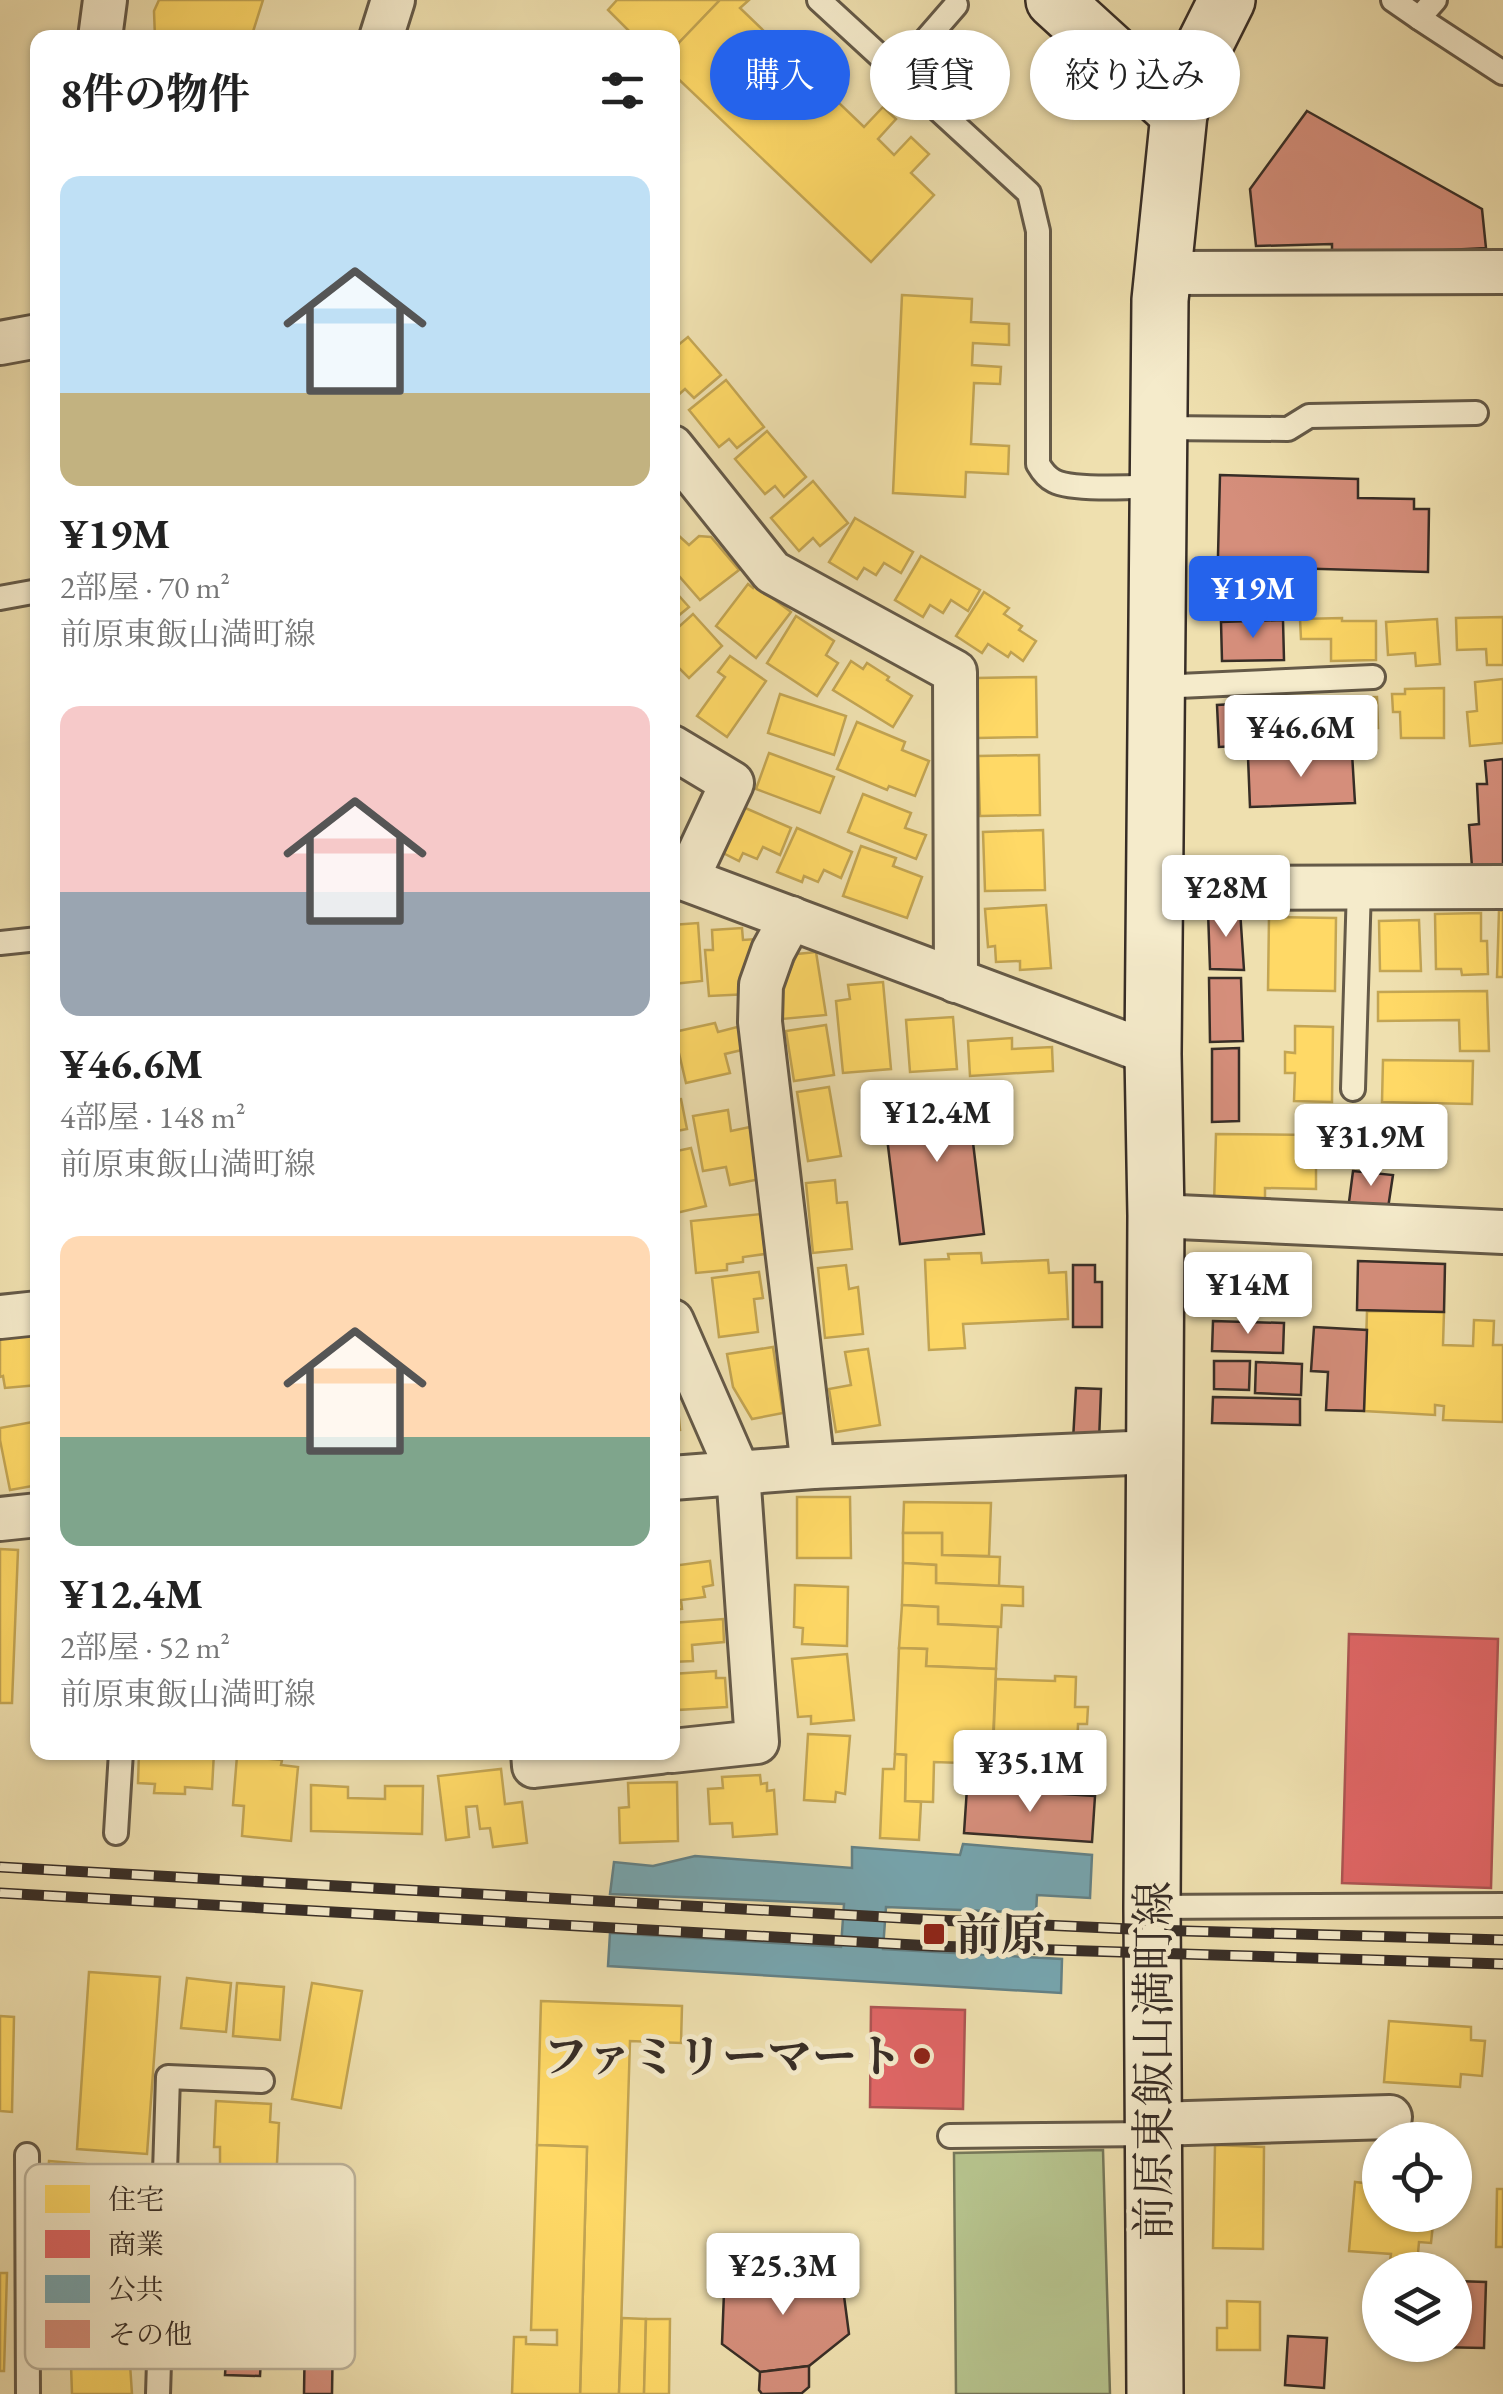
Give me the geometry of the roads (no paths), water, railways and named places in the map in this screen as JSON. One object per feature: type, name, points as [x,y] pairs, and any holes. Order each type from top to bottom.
[{"type":"street","points":[[101,30],[105,0]]},
{"type":"street","points":[[383,30],[394,0]]},
{"type":"street","points":[[1054,0],[1087,30]]},
{"type":"street","name":"前原東飯山満町線","points":[[1211,30],[1227,0]]},
{"type":"street","name":"前原東飯山満町線","points":[[1155,2394],[1153,1054],[1158,486],[1160,300],[1178,120]]},
{"type":"street","points":[[1163,273],[1503,272]]},
{"type":"street","points":[[0,343],[30,337]]},
{"type":"street","points":[[680,457],[772,572],[955,672],[956,981]]},
{"type":"street","points":[[680,753],[732,783],[680,877],[1153,1054]]},
{"type":"street","points":[[1155,888],[1503,886]]},
{"type":"street","points":[[791,918],[761,985],[760,1022],[813,1467]]},
{"type":"street","points":[[1156,1216],[1503,1232]]},
{"type":"street","points":[[0,1317],[30,1315]]},
{"type":"street","points":[[680,1339],[738,1472],[758,1742],[680,1750]]},
{"type":"street","points":[[680,1477],[813,1467],[1154,1452]]},
{"type":"street","points":[[0,1519],[30,1516]]},
{"type":"street","points":[[534,1760],[534,1766],[588,1760]]},
{"type":"street","points":[[1154,2129],[1390,2116]]},
{"type":"lane","points":[[818,0],[870,47]]},
{"type":"lane","points":[[1394,0],[1427,9],[1503,73]]},
{"type":"lane","points":[[935,30],[956,5]]},
{"type":"lane","points":[[949,120],[1028,193],[1038,231],[1038,464],[1058,484],[1158,486]]},
{"type":"lane","points":[[1159,428],[1288,429],[1309,416],[1476,413]]},
{"type":"lane","points":[[0,598],[30,592]]},
{"type":"lane","points":[[1157,688],[1373,678]]},
{"type":"lane","points":[[1353,1089],[1359,887]]},
{"type":"lane","points":[[0,944],[30,939]]},
{"type":"lane","points":[[116,1833],[120,1760]]},
{"type":"lane","points":[[1152,1907],[1503,1905]]},
{"type":"lane","points":[[165,2164],[168,2077],[262,2082]]},
{"type":"lane","points":[[950,2136],[1154,2129]]},
{"type":"lane","points":[[27,2155],[27,2164]]},
{"type":"lane","points":[[28,2369],[28,2394]]},
{"type":"lane","points":[[158,2394],[159,2369]]},
{"type":"railway","points":[[0,1867],[937,1920],[1503,1940]]},
{"type":"railway","points":[[0,1893],[932,1946],[1503,1964]]},
{"type":"place","name":"前原","points":[[934,1934]]},
{"type":"place","name":"ファミリーマート","points":[[922,2056]]}]
